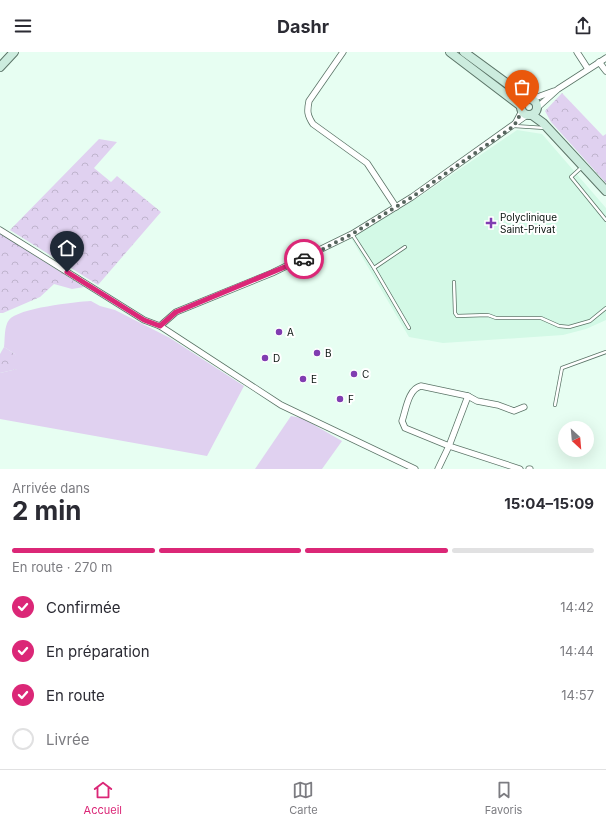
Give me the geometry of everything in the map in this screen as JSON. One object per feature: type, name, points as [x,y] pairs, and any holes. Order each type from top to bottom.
[{"type":"street","points":[[0,59],[7,52]]},
{"type":"street","points":[[0,67],[14,52]]},
{"type":"street","points":[[343,52],[309,101],[307,110],[309,117],[313,124],[367,163],[396,207]]},
{"type":"street","points":[[450,52],[529,111],[606,191]]},
{"type":"street","points":[[160,326],[176,312],[272,273],[352,234],[396,207],[514,126],[536,102],[464,52]]},
{"type":"street","points":[[577,52],[588,68]]},
{"type":"street","points":[[529,111],[588,68],[606,58]]},
{"type":"street","points":[[599,62],[606,71]]},
{"type":"street","points":[[529,111],[523,101],[558,89]]},
{"type":"street","points":[[0,230],[144,320],[160,326],[281,405],[415,469]]},
{"type":"street","points":[[520,469],[449,446],[405,428],[402,421],[412,393],[416,387],[421,386],[468,396],[477,401],[498,405],[514,411],[524,407]]},
{"type":"street","points":[[438,469],[449,446],[468,396]]},
{"type":"lane","points":[[514,126],[545,126]]},
{"type":"lane","points":[[582,166],[571,177],[606,220]]},
{"type":"lane","points":[[352,234],[409,328]]},
{"type":"lane","points":[[374,268],[406,246]]},
{"type":"lane","points":[[454,282],[455,313],[457,316],[488,315],[496,318],[541,318],[559,326],[569,327],[590,320],[606,308]]},
{"type":"lane","points":[[555,406],[562,368],[606,352]]},
{"type":"shaded area","name":"Polyclinique Saint-Privat","points":[[517,130],[542,134],[606,208],[606,320],[586,329],[563,335],[443,343],[409,337],[351,238],[419,197]]},
{"type":"green space","points":[[562,93],[603,136],[606,134],[606,183],[551,122],[545,111]]},
{"type":"green space","points":[[99,139],[117,142],[94,168],[111,182],[117,176],[161,212],[98,285],[10,230]]},
{"type":"green space","points":[[0,233],[84,287],[72,289],[54,284],[40,297],[0,313]]},
{"type":"green space","points":[[91,301],[100,306],[115,310],[170,338],[244,386],[207,456],[0,419],[0,373],[17,369],[15,354],[4,347],[5,329],[9,320],[23,312],[35,309],[60,304]]},
{"type":"green space","points":[[4,347],[15,354],[18,361],[17,369],[0,373],[0,354]]},
{"type":"green space","points":[[291,416],[302,418],[342,441],[322,469],[255,469]]},
{"type":"way so far","points":[[304,259],[352,234],[412,197],[514,126],[522,111]]},
{"type":"place","name":"Polyclinique Saint-Privat","points":[[491,223]]},
{"type":"place","name":"A","points":[[279,332]]},
{"type":"place","name":"B","points":[[317,353]]},
{"type":"place","name":"D","points":[[265,358]]},
{"type":"place","name":"C","points":[[354,374]]},
{"type":"place","name":"E","points":[[303,379]]},
{"type":"place","name":"F","points":[[340,399]]},
{"type":"route","points":[[67,272],[144,320],[160,326],[176,312],[304,259]]}]
